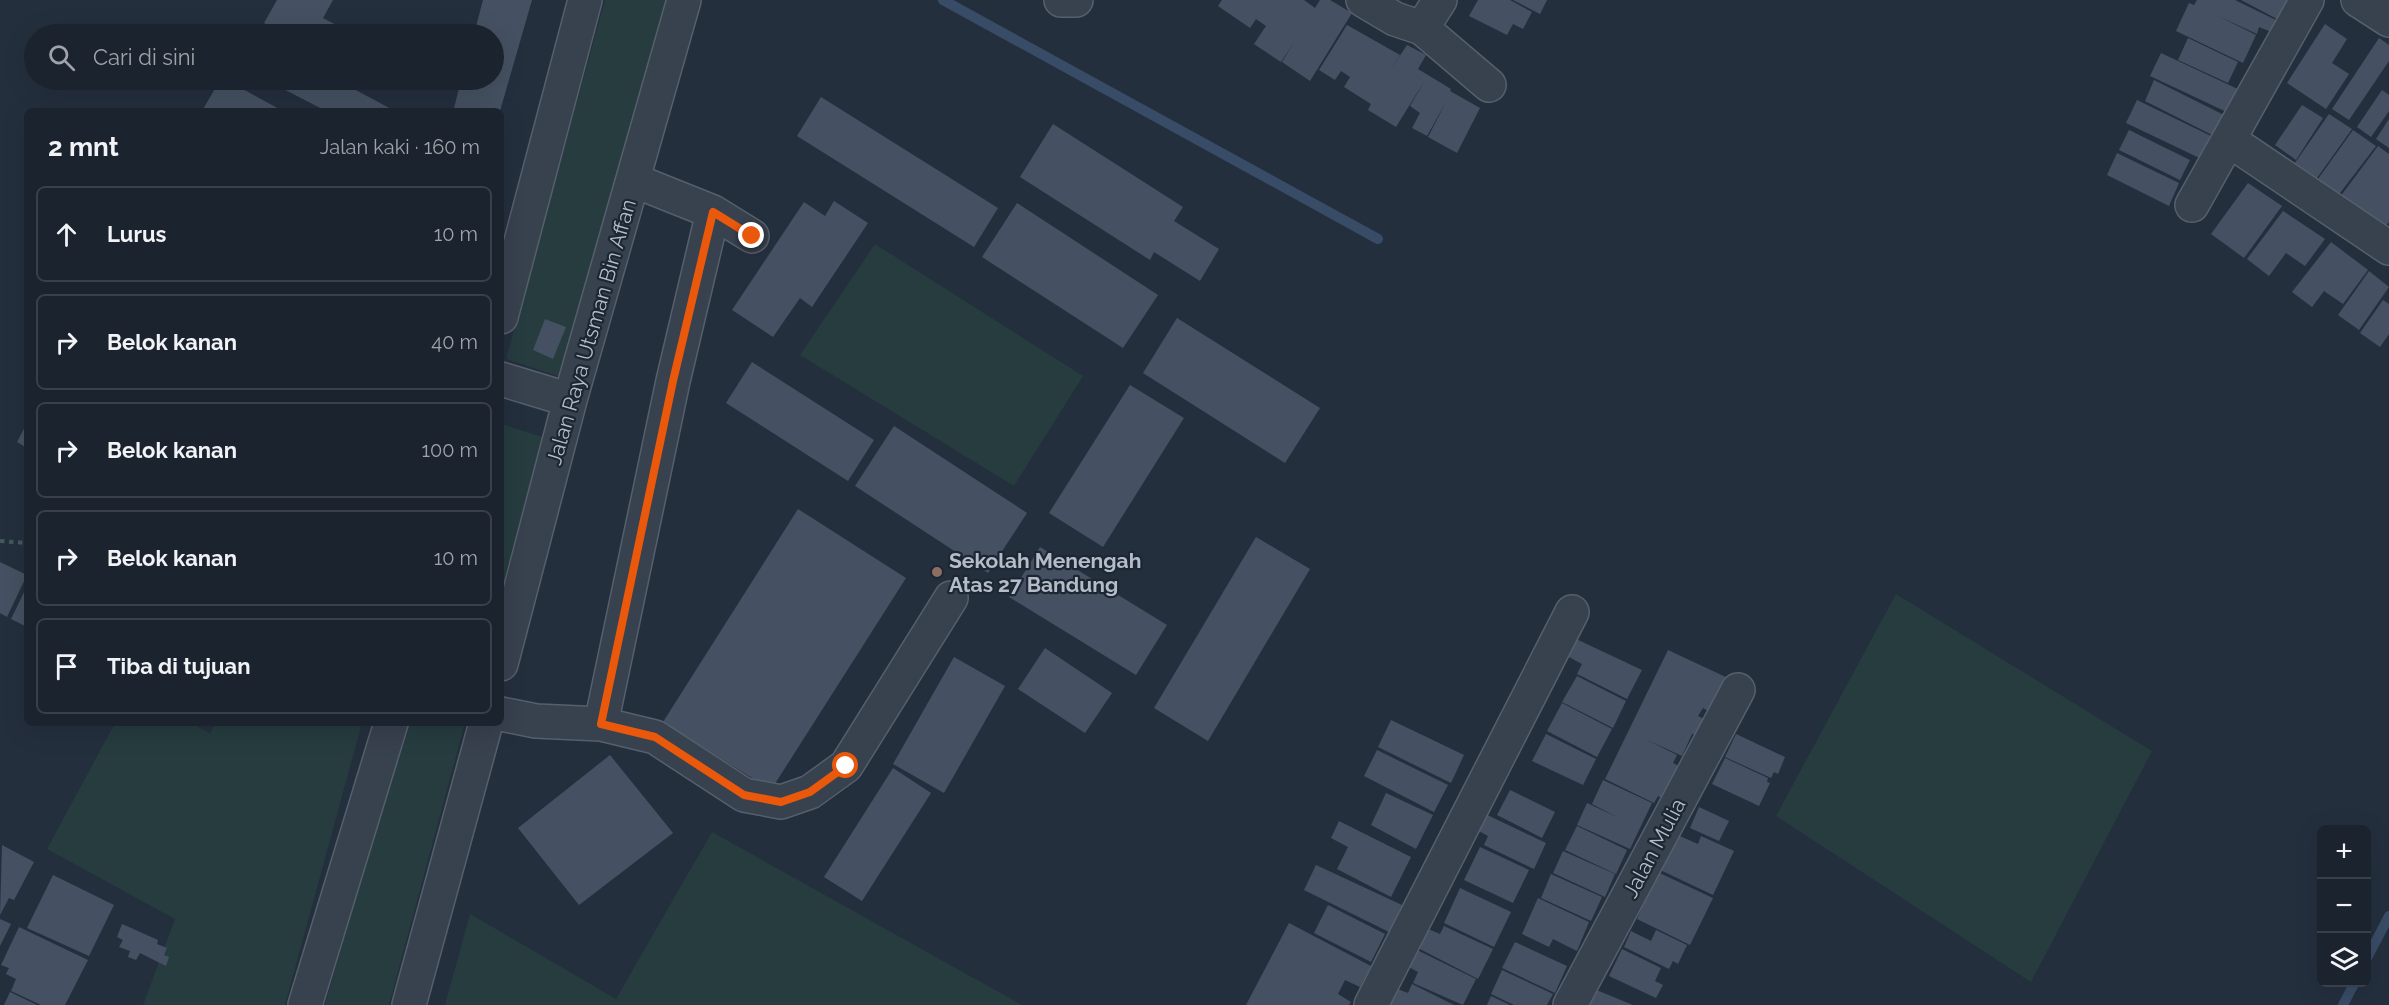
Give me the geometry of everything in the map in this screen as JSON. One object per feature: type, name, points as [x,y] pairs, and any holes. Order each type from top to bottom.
[{"type":"street","points":[[504,306],[585,0]]},
{"type":"street","name":"Jalan Raya Utsman Bin Affan","points":[[504,653],[570,400],[684,0]]},
{"type":"street","points":[[1061,0],[1076,0]]},
{"type":"street","points":[[1363,0],[1395,19],[1422,28],[1490,85]]},
{"type":"street","points":[[1422,28],[1440,0]]},
{"type":"street","points":[[2192,205],[2307,0]]},
{"type":"street","points":[[2358,0],[2389,20]]},
{"type":"street","points":[[2229,140],[2389,248]]},
{"type":"street","points":[[633,180],[713,212],[752,236]]},
{"type":"street","points":[[601,724],[673,381],[713,212]]},
{"type":"street","points":[[504,380],[570,400]]},
{"type":"street","points":[[504,715],[536,721],[601,724],[655,737],[744,795],[781,802],[810,792],[846,766],[951,598]]},
{"type":"street","points":[[1371,1005],[1572,612]]},
{"type":"street","name":"Jalan Mulia","points":[[1570,1005],[1737,690]]},
{"type":"street","points":[[305,1005],[390,726]]},
{"type":"street","points":[[409,1005],[485,726]]},
{"type":"path","points":[[0,541],[24,543]]},
{"type":"green space","points":[[605,0],[666,0],[561,377],[506,359]]},
{"type":"green space","points":[[875,244],[1083,376],[1014,486],[800,355]]},
{"type":"green space","points":[[504,425],[543,437],[504,580]]},
{"type":"green space","points":[[1896,594],[2152,751],[2031,982],[1776,816]]},
{"type":"green space","points":[[113,726],[196,726],[210,733],[214,726],[361,726],[285,1005],[143,1005],[175,919],[47,849]]},
{"type":"green space","points":[[404,726],[464,726],[389,1005],[325,1005]]},
{"type":"green space","points":[[712,832],[1022,1005],[445,1005],[470,914],[616,999]]},
{"type":"building","points":[[277,0],[333,0],[323,18],[334,24],[264,23]]},
{"type":"building","points":[[483,0],[532,0],[501,108],[454,108],[458,90],[504,90],[504,24],[477,24]]},
{"type":"building","points":[[1222,0],[1304,0],[1315,8],[1320,0],[1330,0],[1352,13],[1310,81],[1282,62],[1294,42],[1281,62],[1254,44],[1266,26],[1256,19],[1250,28],[1218,6]]},
{"type":"building","points":[[1478,0],[1510,0],[1532,12],[1523,29],[1513,24],[1507,35],[1469,16]]},
{"type":"building","points":[[1513,0],[1547,0],[1540,14]]},
{"type":"building","points":[[2197,0],[2235,0],[2280,22],[2274,33],[2259,27],[2257,34],[2218,16],[2256,35],[2243,63],[2176,31],[2189,3],[2194,5]]},
{"type":"building","points":[[2241,0],[2290,0],[2279,20]]},
{"type":"building","points":[[2325,24],[2347,39],[2332,63],[2349,74],[2326,109],[2287,83]]},
{"type":"building","points":[[1347,25],[1400,55],[1389,72],[1407,45],[1426,55],[1418,69],[1480,108],[1457,153],[1428,137],[1446,102],[1427,136],[1412,128],[1420,113],[1410,106],[1425,80],[1396,127],[1368,110],[1371,104],[1344,87],[1350,77],[1341,71],[1335,80],[1319,70]]},
{"type":"building","points":[[2188,38],[2238,62],[2228,83],[2178,60]]},
{"type":"building","points":[[2379,38],[2389,45],[2389,61],[2349,120],[2332,109]]},
{"type":"building","points":[[2161,53],[2242,91],[2231,114],[2150,76]]},
{"type":"building","points":[[2154,80],[2230,118],[2220,139],[2145,101]]},
{"type":"building","points":[[214,90],[244,90],[277,108],[204,108]]},
{"type":"building","points":[[285,90],[356,90],[389,108],[320,108]]},
{"type":"building","points":[[2382,90],[2389,95],[2389,111],[2371,137],[2357,127]]},
{"type":"building","points":[[821,97],[998,208],[974,247],[797,136]]},
{"type":"building","points":[[2137,100],[2211,136],[2208,144],[2210,163],[2126,123]]},
{"type":"building","points":[[2302,105],[2323,118],[2296,160],[2275,145]]},
{"type":"building","points":[[2329,114],[2352,129],[2312,185],[2290,170]]},
{"type":"building","points":[[2389,119],[2389,148],[2376,139]]},
{"type":"building","points":[[1053,124],[1183,207],[1174,221],[1219,249],[1200,281],[1154,252],[1150,260],[1020,177]]},
{"type":"building","points":[[2129,130],[2190,160],[2180,180],[2119,150]]},
{"type":"building","points":[[2353,130],[2376,146],[2334,201],[2313,186]]},
{"type":"building","points":[[2378,146],[2389,154],[2389,222],[2381,231],[2337,201]]},
{"type":"building","points":[[2117,153],[2179,183],[2169,206],[2107,175]]},
{"type":"building","points":[[2248,183],[2282,206],[2244,258],[2211,234]]},
{"type":"building","points":[[834,201],[868,223],[812,307],[800,298],[773,337],[732,310],[804,202],[825,216]]},
{"type":"building","points":[[1017,203],[1158,295],[1123,348],[982,257]]},
{"type":"building","points":[[2283,211],[2325,239],[2305,266],[2286,253],[2269,276],[2247,259]]},
{"type":"building","points":[[2331,242],[2368,270],[2343,304],[2324,291],[2312,307],[2292,292]]},
{"type":"building","points":[[2369,271],[2389,287],[2359,330],[2338,315]]},
{"type":"building","points":[[2383,300],[2389,304],[2389,334],[2380,347],[2360,333]]},
{"type":"building","points":[[1177,318],[1320,408],[1285,463],[1143,373]]},
{"type":"building","points":[[545,319],[566,327],[553,359],[533,350]]},
{"type":"building","points":[[752,362],[874,440],[848,481],[726,403]]},
{"type":"building","points":[[1130,385],[1184,418],[1103,547],[1049,513]]},
{"type":"building","points":[[894,426],[1027,513],[988,573],[855,486]]},
{"type":"building","points":[[24,429],[24,446],[17,442]]},
{"type":"building","points":[[798,509],[906,578],[771,790],[663,722]]},
{"type":"building","points":[[1256,537],[1310,569],[1208,741],[1154,708]]},
{"type":"building","points":[[1040,547],[1167,625],[1136,675],[1009,597]]},
{"type":"building","points":[[0,562],[24,574],[24,581],[7,617],[0,613]]},
{"type":"building","points":[[24,592],[24,626],[11,619]]},
{"type":"building","points":[[1576,639],[1642,670],[1627,699],[1577,674],[1582,664],[1567,656]]},
{"type":"building","points":[[1045,648],[1112,693],[1085,733],[1018,689]]},
{"type":"building","points":[[1668,650],[1730,679],[1714,714],[1703,708],[1698,716],[1706,720],[1698,736],[1692,734],[1682,756],[1645,739],[1677,755],[1673,763],[1683,768],[1667,801],[1658,796],[1654,803],[1605,779]]},
{"type":"building","points":[[954,657],[1005,686],[944,793],[893,764]]},
{"type":"building","points":[[1577,676],[1626,701],[1613,728],[1562,702]]},
{"type":"building","points":[[1562,703],[1612,729],[1597,757],[1547,731]]},
{"type":"building","points":[[1391,720],[1464,755],[1451,783],[1378,747]]},
{"type":"building","points":[[1546,734],[1596,759],[1583,785],[1532,761]]},
{"type":"building","points":[[1736,734],[1785,757],[1778,774],[1774,772],[1771,778],[1725,757]]},
{"type":"building","points":[[1377,750],[1448,785],[1434,812],[1364,776]]},
{"type":"building","points":[[610,755],[673,833],[579,905],[518,828]]},
{"type":"building","points":[[1725,758],[1768,778],[1767,782],[1770,783],[1759,806],[1712,784]]},
{"type":"building","points":[[893,768],[931,793],[862,901],[824,877]]},
{"type":"building","points":[[1603,780],[1652,803],[1630,849],[1577,825],[1587,803],[1619,818],[1592,804]]},
{"type":"building","points":[[1510,790],[1555,812],[1542,838],[1497,815]]},
{"type":"building","points":[[1386,793],[1433,815],[1416,849],[1371,825]]},
{"type":"building","points":[[1699,807],[1729,821],[1719,841],[1690,828]]},
{"type":"building","points":[[1483,813],[1546,843],[1534,869],[1484,845],[1488,836],[1475,829]]},
{"type":"building","points":[[1339,821],[1411,857],[1391,897],[1337,869],[1348,847],[1331,838]]},
{"type":"building","points":[[1577,826],[1627,850],[1616,874],[1565,850]]},
{"type":"building","points":[[1675,834],[1698,844],[1701,836],[1734,851],[1713,895],[1658,869]]},
{"type":"building","points":[[2,845],[34,862],[14,900],[9,898],[0,915]]},
{"type":"building","points":[[1480,847],[1529,870],[1513,903],[1464,880]]},
{"type":"building","points":[[1563,851],[1615,874],[1605,897],[1553,873]]},
{"type":"building","points":[[1316,865],[1402,905],[1389,932],[1304,890]]},
{"type":"building","points":[[1649,868],[1713,898],[1690,945],[1637,919],[1644,903],[1635,899]]},
{"type":"building","points":[[1551,874],[1602,897],[1591,921],[1541,898]]},
{"type":"building","points":[[53,875],[114,905],[89,956],[27,928]]},
{"type":"building","points":[[1460,888],[1511,912],[1494,947],[1444,923]]},
{"type":"building","points":[[1538,898],[1589,922],[1577,951],[1553,939],[1549,947],[1522,934]]},
{"type":"building","points":[[1328,905],[1385,934],[1371,962],[1314,933]]},
{"type":"building","points":[[0,919],[11,924],[0,946]]},
{"type":"building","points":[[1289,923],[1371,966],[1360,987],[1345,980],[1338,994],[1351,1002],[1349,1005],[1246,1005]]},
{"type":"building","points":[[122,924],[158,940],[157,944],[167,948],[164,955],[169,957],[166,966],[140,953],[136,960],[128,957],[130,951],[119,947],[123,940],[117,937]]},
{"type":"building","points":[[1444,926],[1493,949],[1478,979],[1416,947],[1426,928],[1440,934]]},
{"type":"building","points":[[19,927],[88,960],[65,1005],[41,1005],[11,991],[16,979],[6,974],[9,968],[1,965]]},
{"type":"building","points":[[1656,930],[1687,945],[1678,964],[1673,961],[1669,969],[1624,947],[1631,931],[1651,941]]},
{"type":"building","points":[[1515,942],[1567,966],[1555,993],[1502,968]]},
{"type":"building","points":[[1411,947],[1476,979],[1463,1005],[1413,983],[1418,972],[1403,964]]},
{"type":"building","points":[[1622,949],[1661,968],[1655,981],[1663,985],[1656,998],[1609,976]]},
{"type":"building","points":[[1502,970],[1553,994],[1547,1005],[1514,1005],[1491,994]]},
{"type":"building","points":[[1412,984],[1454,1005],[1388,1005],[1390,986],[1408,993]]},
{"type":"building","points":[[1589,987],[1633,1005],[1581,1005]]},
{"type":"building","points":[[10,992],[37,1005],[4,1005]]},
{"type":"building","points":[[1491,996],[1510,1005],[1487,1005]]},
{"type":"waterway","points":[[943,0],[1378,239]]},
{"type":"waterway","points":[[2371,950],[2389,916]]},
{"type":"waterway","points":[[2343,1005],[2352,987]]},
{"type":"place","name":"Sekolah Menengah Atas 27 Bandung","points":[[937,572]]},
{"type":"route","points":[[752,236],[713,212],[673,381],[601,724],[655,737],[744,795],[781,802],[810,792],[846,766]]}]
